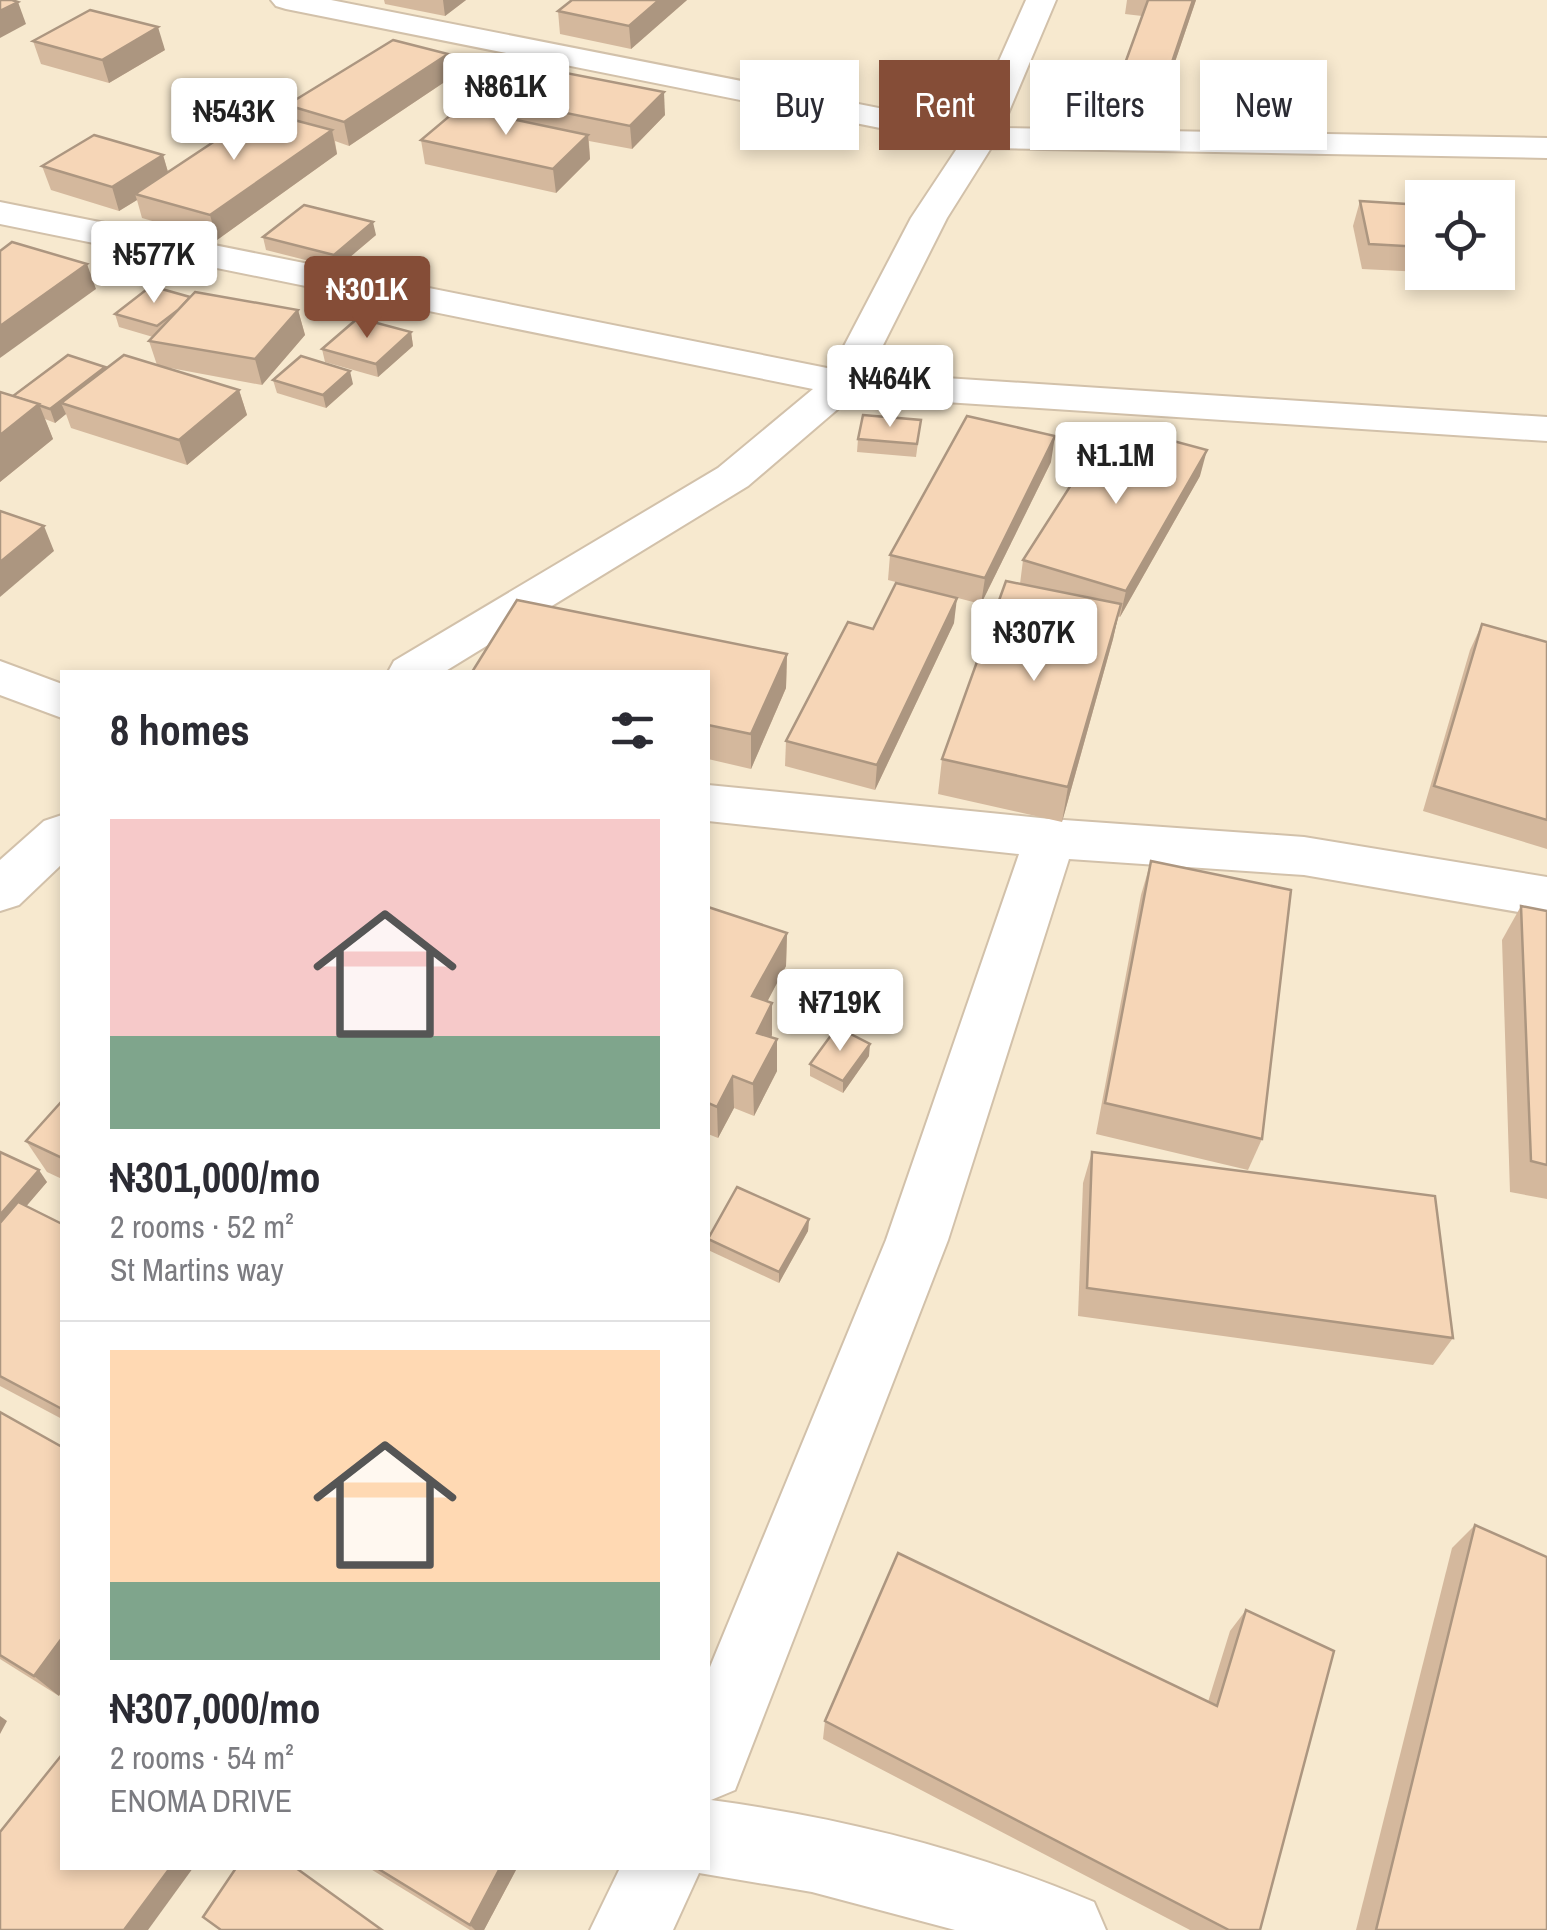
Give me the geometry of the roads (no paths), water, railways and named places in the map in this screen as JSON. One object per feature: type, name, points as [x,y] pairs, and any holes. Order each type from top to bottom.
[{"type":"street","points":[[286,0],[879,118]]},
{"type":"street","points":[[1010,71],[1041,0]]},
{"type":"street","points":[[1010,139],[1547,148]]},
{"type":"street","points":[[414,670],[516,604],[733,477],[844,383],[929,218],[973,150]]},
{"type":"street","points":[[0,213],[844,383],[1547,429]]},
{"type":"street","points":[[0,676],[60,701]]},
{"type":"street","points":[[710,803],[1050,838],[1304,856],[1547,897]]},
{"type":"street","points":[[0,891],[60,836]]},
{"type":"street","points":[[710,1758],[917,1240],[1050,838]]},
{"type":"street","points":[[710,1838],[812,1852],[943,1886],[1066,1930]]},
{"type":"street","points":[[630,1930],[661,1870]]}]
